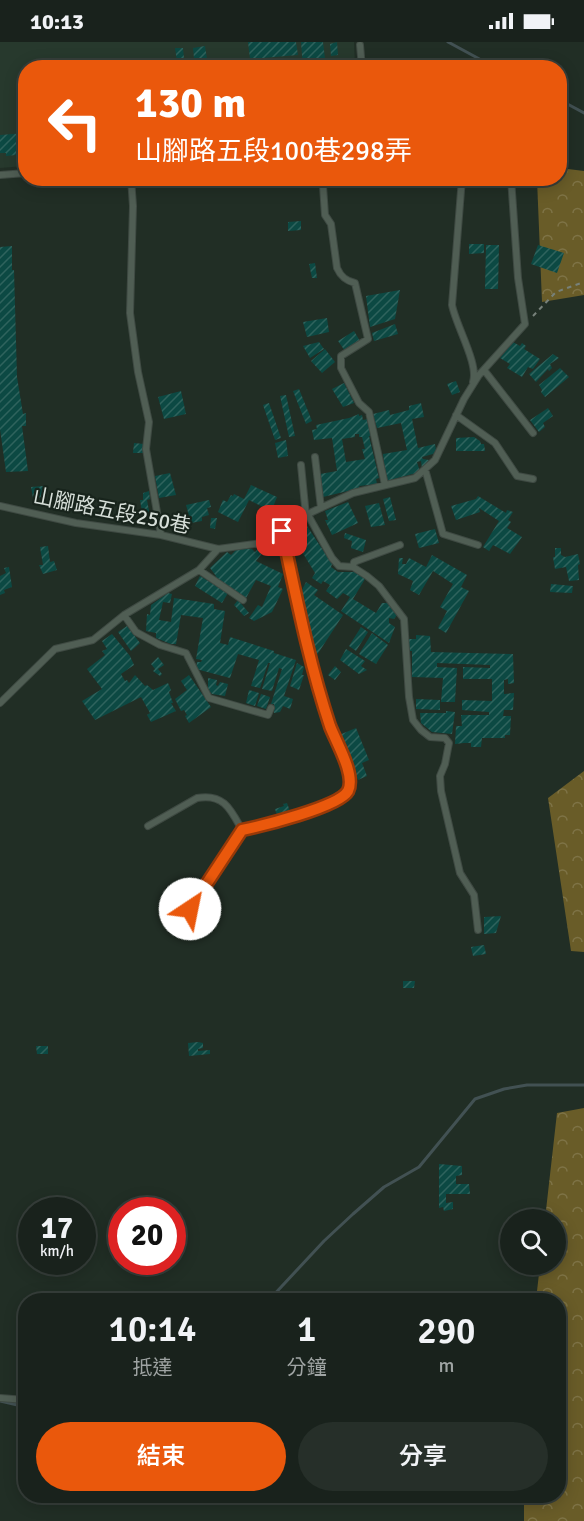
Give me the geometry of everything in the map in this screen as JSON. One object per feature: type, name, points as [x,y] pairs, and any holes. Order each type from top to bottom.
[{"type":"lane","points":[[360,45],[361,60]]},
{"type":"lane","points":[[0,175],[18,174]]},
{"type":"lane","points":[[131,186],[133,206],[130,313],[138,372],[149,422],[146,449],[161,535]]},
{"type":"lane","points":[[323,186],[325,215],[331,224],[337,268],[339,274],[347,281],[355,283],[368,339],[341,356],[341,368],[359,402],[369,412],[385,485]]},
{"type":"lane","points":[[461,186],[452,305],[454,319],[471,357],[475,375],[471,388]]},
{"type":"lane","points":[[0,703],[55,649],[93,640],[124,615],[199,570],[218,549],[262,543],[321,508],[353,493],[415,478],[435,460],[471,388],[525,324],[512,186]]},
{"type":"lane","points":[[484,370],[533,433]]},
{"type":"lane","points":[[456,415],[495,443],[518,476],[533,479]]},
{"type":"lane","points":[[315,457],[321,508]]},
{"type":"lane","points":[[301,465],[307,516],[332,558],[339,566],[353,567],[379,586],[404,619],[409,697],[413,720],[430,737],[445,738],[449,743],[440,776],[441,791],[460,873],[474,895],[478,930]]},
{"type":"lane","points":[[425,469],[443,534],[478,544]]},
{"type":"lane","name":"山腳路五段250巷","points":[[0,506],[76,523],[161,535],[218,549]]},
{"type":"lane","points":[[190,909],[242,830],[285,820],[340,798],[348,791],[350,783],[346,765],[329,724],[308,648],[282,531]]},
{"type":"lane","points":[[353,567],[354,562],[400,545]]},
{"type":"lane","points":[[199,570],[243,600]]},
{"type":"lane","points":[[124,615],[136,632],[160,645],[186,653],[209,699],[268,715],[271,708]]},
{"type":"lane","points":[[148,826],[197,798],[206,797],[215,798],[231,809],[242,830]]},
{"type":"lane","points":[[0,1398],[18,1399]]},
{"type":"path","points":[[525,324],[556,292],[584,282]]},
{"type":"shaded area","points":[[0,42],[354,42],[355,60],[18,60],[18,167],[0,168]]},
{"type":"green space","points":[[567,169],[584,171],[584,295],[542,302],[537,186],[567,186]]},
{"type":"green space","points":[[584,771],[584,952],[571,951],[548,798]]},
{"type":"green space","points":[[584,1108],[584,1521],[524,1521],[524,1503],[566,1503],[566,1293],[537,1293],[539,1275],[566,1275],[566,1209],[546,1209],[557,1113]]},
{"type":"building","points":[[248,42],[296,42],[298,55],[250,59]]},
{"type":"building","points":[[301,42],[323,42],[325,60],[302,60]]},
{"type":"building","points":[[337,42],[338,55],[331,56],[330,44]]},
{"type":"building","points":[[205,46],[207,59],[194,60],[193,48]]},
{"type":"building","points":[[175,48],[183,48],[184,60],[177,60]]},
{"type":"building","points":[[18,134],[18,155],[6,156],[6,153],[0,153],[0,135]]},
{"type":"building","points":[[301,221],[301,230],[288,231],[288,222]]},
{"type":"building","points":[[469,244],[484,244],[484,253],[469,254]]},
{"type":"building","points":[[486,245],[499,245],[498,289],[485,289]]},
{"type":"building","points":[[538,245],[564,253],[557,273],[531,264]]},
{"type":"building","points":[[12,246],[17,377],[23,414],[26,413],[26,426],[22,426],[28,471],[6,472],[0,429],[0,247]]},
{"type":"building","points":[[315,263],[317,278],[312,278],[309,264]]},
{"type":"building","points":[[400,290],[395,319],[370,327],[366,296]]},
{"type":"building","points":[[327,318],[329,332],[307,337],[303,322]]},
{"type":"building","points":[[395,324],[398,334],[374,341],[372,333]]},
{"type":"building","points":[[354,331],[360,341],[345,351],[338,341]]},
{"type":"building","points":[[319,342],[324,349],[310,358],[303,346]]},
{"type":"building","points":[[513,342],[520,346],[522,343],[526,346],[524,349],[540,359],[533,369],[528,367],[522,377],[507,368],[510,364],[500,358]]},
{"type":"building","points":[[325,349],[335,362],[322,373],[311,361]]},
{"type":"building","points":[[553,354],[559,358],[550,364],[552,368],[549,371],[548,369],[536,382],[529,374]]},
{"type":"building","points":[[560,368],[569,377],[545,397],[539,385]]},
{"type":"building","points":[[456,381],[460,392],[452,395],[447,384]]},
{"type":"building","points":[[344,383],[354,403],[343,407],[332,389]]},
{"type":"building","points":[[299,389],[312,421],[306,424],[293,391]]},
{"type":"building","points":[[181,391],[186,414],[164,419],[158,397]]},
{"type":"building","points":[[286,395],[295,436],[289,437],[280,396]]},
{"type":"building","points":[[269,403],[281,438],[275,440],[263,405]]},
{"type":"building","points":[[421,403],[424,417],[412,419],[418,448],[435,444],[436,450],[433,454],[422,457],[429,460],[422,469],[421,461],[417,462],[420,472],[386,481],[383,454],[407,450],[401,423],[377,428],[373,414],[389,410],[390,415],[409,410],[409,406]]},
{"type":"building","points":[[548,408],[553,416],[543,423],[545,427],[539,432],[530,420]]},
{"type":"building","points":[[359,414],[359,416],[362,415],[363,420],[368,419],[371,436],[369,436],[379,478],[376,479],[377,484],[359,486],[360,488],[323,497],[320,474],[337,471],[332,438],[314,440],[312,430],[317,429],[316,425]],"holes":[[[359,434],[365,449],[362,449],[365,459],[346,462],[342,439]]]},
{"type":"building","points":[[474,437],[484,444],[485,451],[456,451],[456,438]]},
{"type":"building","points":[[286,440],[288,456],[278,458],[275,443]]},
{"type":"building","points":[[134,443],[144,444],[144,453],[133,453]]},
{"type":"building","points":[[170,473],[176,495],[159,498],[155,476]]},
{"type":"building","points":[[251,485],[277,497],[271,512],[288,523],[279,531],[267,536],[256,530],[265,508],[249,500],[238,522],[218,512],[223,500],[227,502],[231,495],[234,494],[244,499]]},
{"type":"building","points":[[43,486],[45,497],[33,498],[31,487]]},
{"type":"building","points":[[149,491],[150,499],[147,500],[150,516],[143,517],[140,500],[143,500],[143,493]]},
{"type":"building","points":[[478,496],[506,513],[507,510],[513,512],[508,520],[511,522],[507,528],[522,537],[510,554],[493,545],[489,551],[483,547],[499,521],[479,508],[480,512],[456,520],[451,506],[476,499]]},
{"type":"building","points":[[390,497],[396,520],[389,521],[383,499]]},
{"type":"building","points":[[209,500],[211,507],[207,508],[209,515],[202,517],[202,521],[191,523],[186,505]]},
{"type":"building","points":[[348,502],[358,523],[332,535],[325,520],[328,520],[325,511]]},
{"type":"building","points":[[379,503],[385,525],[371,527],[365,506]]},
{"type":"building","points":[[211,518],[217,518],[215,529],[210,528]]},
{"type":"building","points":[[305,523],[332,564],[331,567],[338,572],[355,572],[365,579],[353,599],[376,613],[382,603],[389,603],[397,615],[394,619],[389,618],[389,623],[395,627],[389,643],[341,611],[350,597],[343,593],[337,599],[326,591],[330,585],[323,581],[321,584],[312,578],[315,573],[299,547],[295,549],[287,536]]},
{"type":"building","points":[[435,529],[439,543],[419,548],[415,534]]},
{"type":"building","points":[[345,533],[366,540],[363,552],[351,548],[352,541],[344,538]]},
{"type":"building","points":[[48,546],[50,562],[54,561],[57,570],[43,574],[39,565],[43,565],[40,547]]},
{"type":"building","points":[[238,548],[252,549],[255,552],[259,548],[264,551],[256,561],[283,574],[278,587],[283,589],[272,612],[254,621],[249,618],[258,605],[262,607],[271,586],[256,580],[246,598],[215,578],[210,568],[227,552],[231,555]]},
{"type":"building","points":[[555,548],[561,548],[561,555],[565,557],[578,554],[579,580],[569,581],[566,567],[555,569],[553,557],[555,557]]},
{"type":"building","points":[[432,555],[467,575],[461,587],[469,591],[446,633],[438,628],[447,611],[440,607],[453,584],[433,571],[419,595],[410,590],[413,581],[398,574],[399,558],[403,558],[402,564],[406,564],[409,558],[426,567]]},
{"type":"building","points":[[9,567],[12,587],[4,590],[5,593],[0,595],[0,576],[6,573],[4,568]]},
{"type":"building","points":[[200,576],[228,593],[222,603],[195,586]]},
{"type":"building","points":[[306,582],[318,590],[314,595],[343,615],[317,655],[311,646],[300,594]]},
{"type":"building","points":[[551,584],[573,586],[572,593],[550,592]]},
{"type":"building","points":[[168,593],[172,594],[170,603],[163,602],[159,620],[171,622],[174,598],[214,604],[214,609],[225,611],[220,643],[228,645],[230,637],[296,660],[284,696],[293,699],[290,709],[283,706],[280,712],[274,713],[274,704],[271,704],[282,669],[279,668],[272,691],[262,689],[270,663],[268,663],[260,688],[251,686],[259,660],[238,654],[230,678],[196,669],[197,662],[202,660],[196,659],[203,618],[181,615],[176,644],[156,638],[156,633],[146,631],[147,614],[150,615],[151,605]]},
{"type":"building","points":[[238,600],[249,613],[244,616],[234,605]]},
{"type":"building","points":[[127,626],[140,643],[131,651],[118,632]]},
{"type":"building","points":[[361,627],[368,632],[356,651],[349,646]]},
{"type":"building","points":[[372,633],[388,645],[376,664],[359,654]]},
{"type":"building","points":[[112,634],[130,656],[134,665],[121,674],[125,681],[129,683],[135,675],[145,686],[153,690],[168,683],[173,703],[171,703],[176,711],[151,722],[147,715],[150,713],[141,697],[95,720],[82,701],[102,689],[87,669],[105,655],[102,651],[107,649],[102,641]]},
{"type":"building","points":[[416,635],[430,636],[431,652],[513,654],[514,683],[508,684],[508,679],[504,680],[504,694],[514,693],[513,710],[504,710],[503,716],[511,716],[510,735],[505,735],[505,738],[482,738],[481,747],[471,747],[471,743],[455,744],[456,726],[462,726],[461,715],[489,715],[489,712],[462,710],[462,700],[492,701],[492,679],[463,679],[463,667],[490,668],[490,665],[437,663],[437,667],[457,668],[455,702],[441,702],[443,678],[412,677],[412,651],[409,651],[409,639],[416,639]]},
{"type":"building","points":[[346,649],[365,661],[361,666],[367,670],[359,674],[340,660]]},
{"type":"building","points":[[158,657],[164,665],[158,669],[162,674],[160,676],[153,671],[155,669],[151,664]]},
{"type":"building","points":[[297,663],[304,667],[299,690],[290,686]]},
{"type":"building","points":[[335,666],[341,672],[335,680],[328,675]]},
{"type":"building","points":[[189,675],[211,707],[189,723],[185,716],[187,715],[184,710],[181,711],[175,699],[187,690],[181,681]]},
{"type":"building","points":[[208,678],[217,680],[216,685],[218,686],[220,682],[228,684],[225,696],[212,694],[208,689]]},
{"type":"building","points":[[249,690],[259,693],[255,706],[246,703]]},
{"type":"building","points":[[261,694],[270,697],[266,709],[257,706]]},
{"type":"building","points":[[416,699],[440,700],[440,710],[416,709]]},
{"type":"building","points":[[446,711],[455,712],[452,734],[432,732],[421,723],[420,713],[446,713]]},
{"type":"building","points":[[356,728],[369,760],[362,763],[367,776],[358,780],[339,735]]},
{"type":"building","points":[[287,803],[291,814],[278,818],[275,809]]},
{"type":"building","points":[[501,916],[496,933],[484,934],[484,917]]},
{"type":"building","points":[[484,945],[486,954],[473,956],[471,947]]},
{"type":"building","points":[[403,981],[415,981],[414,988],[403,988]]},
{"type":"building","points":[[188,1043],[203,1043],[203,1048],[198,1051],[210,1050],[210,1054],[189,1056]]},
{"type":"building","points":[[36,1046],[48,1046],[48,1054],[37,1054]]},
{"type":"building","points":[[439,1164],[462,1166],[462,1175],[456,1176],[456,1184],[469,1184],[470,1194],[446,1194],[446,1203],[453,1202],[453,1209],[444,1211],[443,1207],[439,1208]]},
{"type":"waterway","points":[[448,42],[481,60]]},
{"type":"waterway","points":[[567,104],[584,113]]},
{"type":"waterway","points":[[276,1293],[324,1241],[353,1214],[384,1187],[419,1167],[475,1099],[504,1089],[527,1085],[584,1085]]},
{"type":"waterway","points":[[0,1401],[18,1405]]},
{"type":"route","points":[[190,909],[242,830],[285,820],[340,798],[348,791],[350,783],[346,765],[329,724],[308,648],[282,531]]}]
